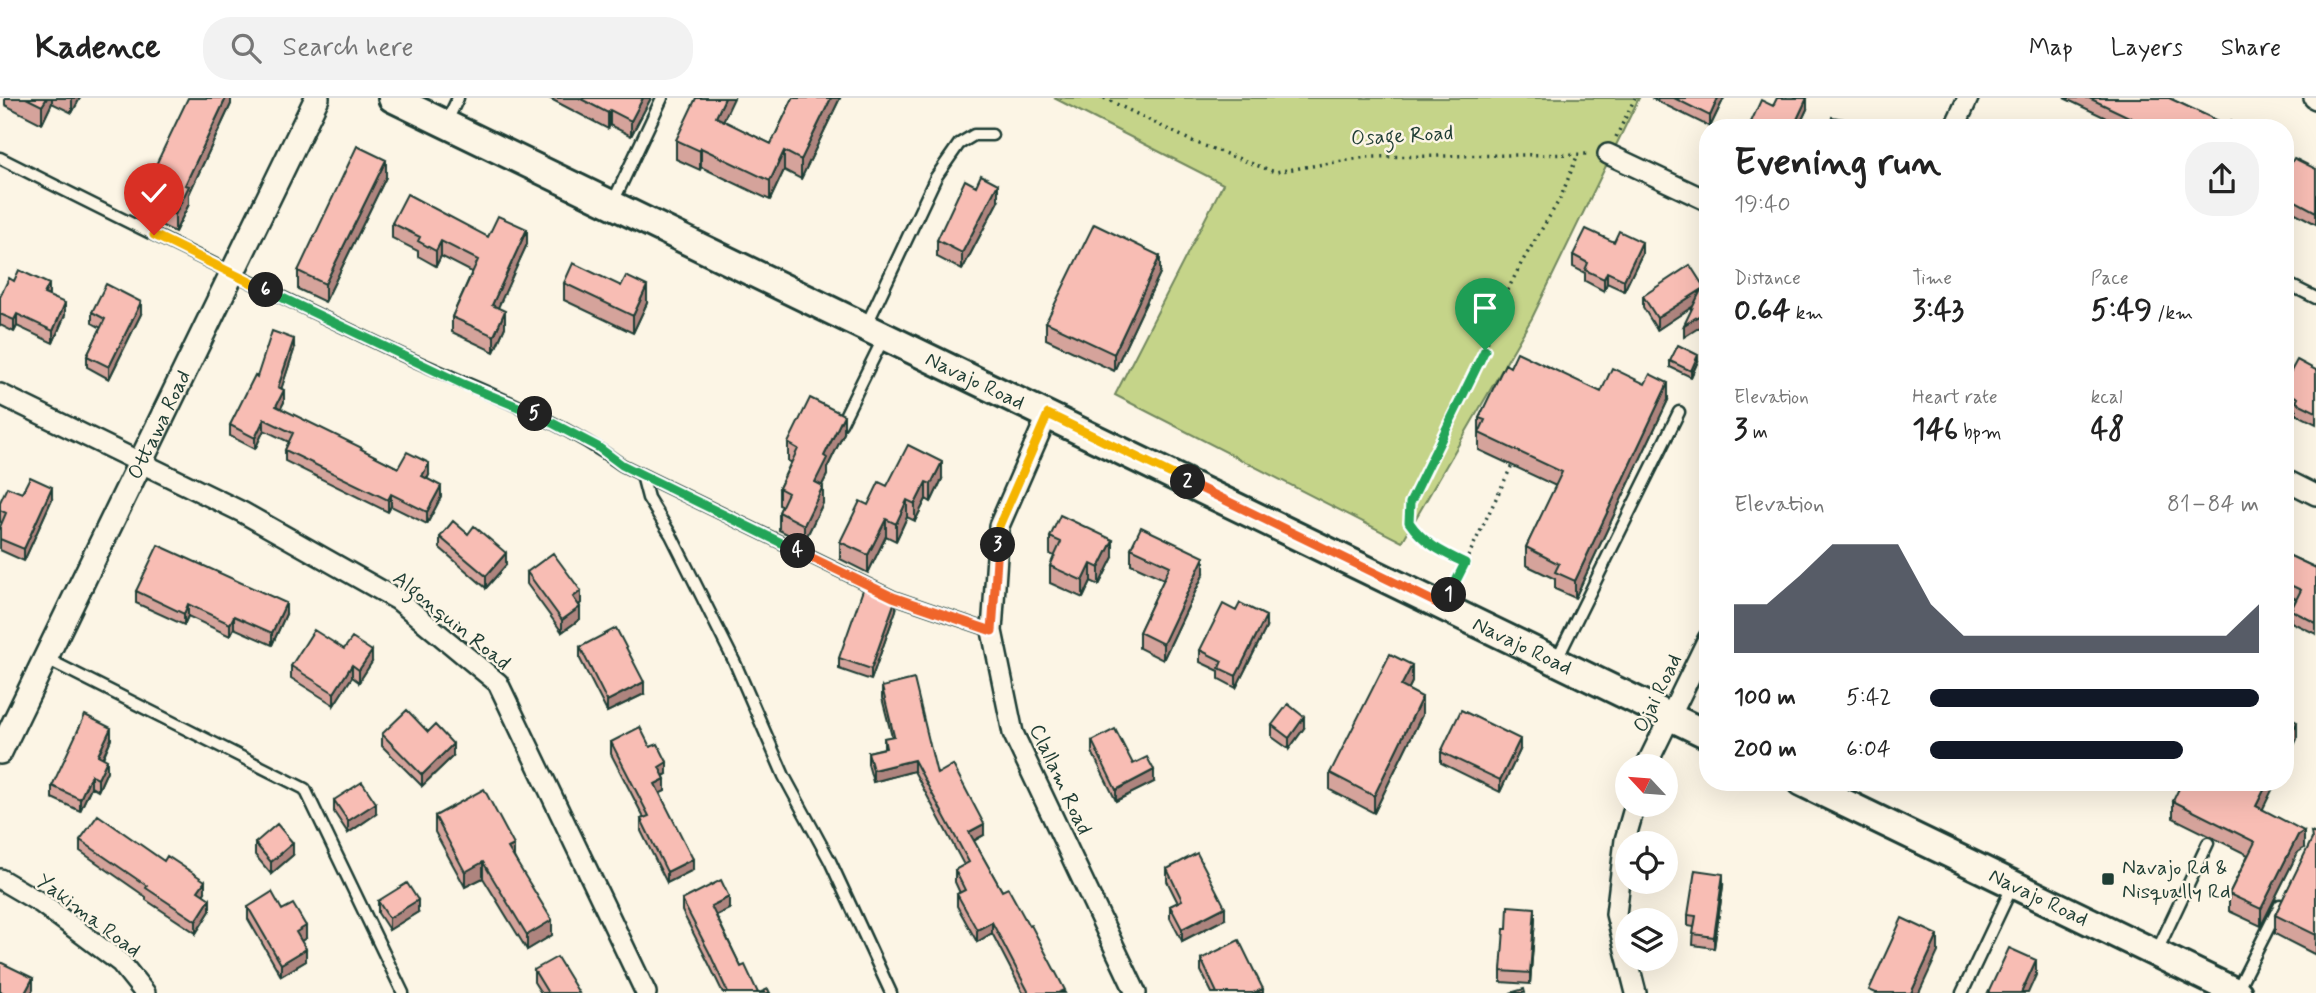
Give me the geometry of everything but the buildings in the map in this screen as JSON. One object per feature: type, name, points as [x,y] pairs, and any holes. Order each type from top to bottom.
[{"type":"main road","name":"Navajo Road","points":[[392,98],[1699,730]]},
{"type":"main road","name":"Navajo Road","points":[[1820,791],[2237,993]]},
{"type":"street","name":"Ottawa Road","points":[[0,752],[317,98]]},
{"type":"street","points":[[1961,119],[1968,98]]},
{"type":"street","points":[[1608,154],[1699,197]]},
{"type":"street","name":"Algonquin Road","points":[[0,394],[242,512],[398,600],[498,683],[646,993]]},
{"type":"street","name":"Clallam Road","points":[[1048,414],[999,526],[992,631],[1013,733],[1136,993]]},
{"type":"street","points":[[2294,484],[2316,495]]},
{"type":"street","name":"Ojai Road","points":[[1652,754],[1699,658]]},
{"type":"street","points":[[1632,817],[1625,840],[1616,914],[1636,993]]},
{"type":"street","name":"Yakima Road","points":[[0,879],[41,903],[121,963],[145,993]]},
{"type":"lane","points":[[446,124],[458,98]]},
{"type":"lane","points":[[612,204],[662,98]]},
{"type":"lane","points":[[841,424],[936,177],[959,144],[974,135],[992,135]]},
{"type":"lane","points":[[0,158],[232,274],[463,384],[544,418],[642,475],[893,597],[992,631]]},
{"type":"lane","points":[[2294,287],[2316,298]]},
{"type":"lane","points":[[1556,661],[1679,412]]},
{"type":"lane","points":[[642,475],[648,498],[671,534],[735,663],[784,776],[830,861],[891,993]]},
{"type":"lane","points":[[46,658],[305,789],[403,993]]},
{"type":"lane","points":[[2155,953],[2208,844]]},
{"type":"lane","points":[[1962,993],[2013,885]]},
{"type":"lane","points":[[2237,993],[2286,892]]},
{"type":"path","name":"Osage Road","points":[[1104,98],[1194,142],[1275,172],[1367,157],[1608,154]]},
{"type":"path","points":[[1608,154],[1635,98]]},
{"type":"path","points":[[1465,563],[1418,536],[1409,522],[1410,503],[1485,350],[1498,309],[1522,262],[1560,199],[1578,154]]},
{"type":"path","points":[[1443,606],[1517,454]]},
{"type":"green space","points":[[1054,98],[1639,98],[1532,318],[1402,542],[1115,395],[1223,184]]},
{"type":"place","name":"Navajo Rd & Nisqually Rd","points":[[2108,879]]},
{"type":"route","points":[[154,235],[463,384],[544,418],[598,447],[622,465],[893,597],[992,631],[999,526],[1048,414],[1443,606],[1465,563],[1418,536],[1409,522],[1410,503],[1485,350]]}]
